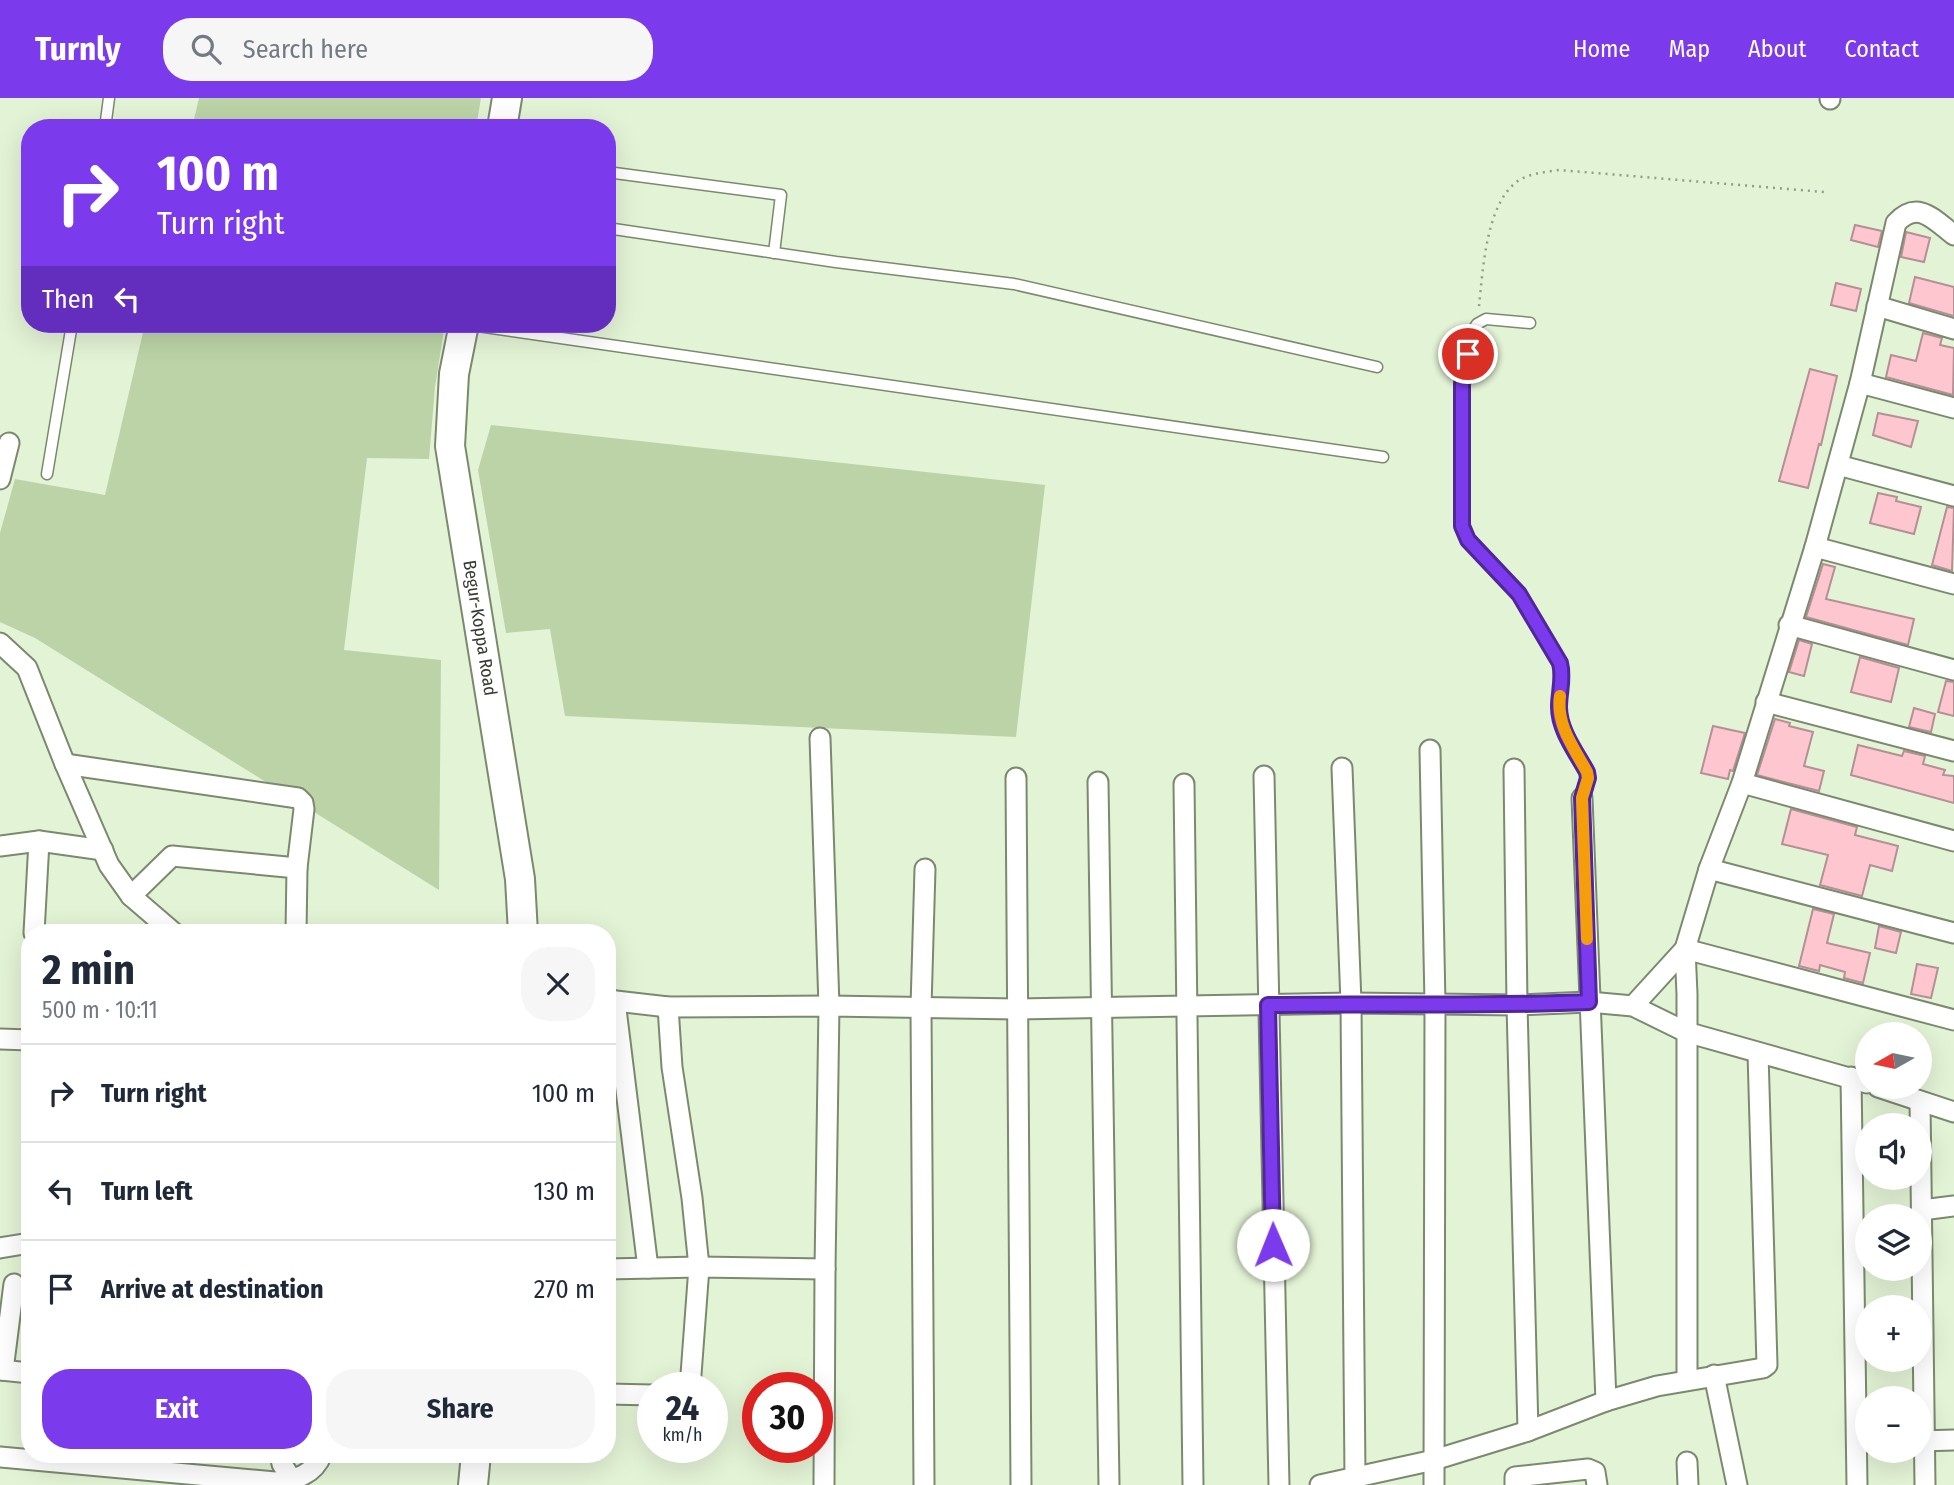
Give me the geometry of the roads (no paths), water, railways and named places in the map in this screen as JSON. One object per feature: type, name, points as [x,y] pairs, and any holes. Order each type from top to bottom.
[{"type":"main road","points":[[504,119],[507,98]]},
{"type":"main road","name":"Begur-Koppa Road","points":[[462,333],[454,374],[450,446],[520,879],[522,924]]},
{"type":"main road","points":[[473,1485],[475,1463]]},
{"type":"street","points":[[1687,1380],[1685,949],[1709,869],[1742,783],[1815,547],[1860,383],[1896,223],[1905,213],[1913,210],[1929,215],[1954,236]]},
{"type":"street","points":[[1877,306],[1954,329]]},
{"type":"street","points":[[1860,383],[1954,408]]},
{"type":"street","points":[[0,479],[9,443]]},
{"type":"street","points":[[1838,465],[1954,496]]},
{"type":"street","points":[[1815,547],[1954,584]]},
{"type":"street","points":[[1789,625],[1954,670]]},
{"type":"street","points":[[0,643],[27,668],[65,765],[109,865],[131,896],[164,924]]},
{"type":"street","points":[[1766,702],[1954,751]]},
{"type":"street","points":[[820,738],[829,1006],[824,1485]]},
{"type":"street","points":[[1430,750],[1435,1004],[1434,1485]]},
{"type":"street","points":[[65,765],[298,798],[304,809],[297,868],[296,924]]},
{"type":"street","points":[[1342,768],[1351,1003],[1355,1479]]},
{"type":"street","points":[[1514,769],[1528,1431]]},
{"type":"street","points":[[1264,776],[1279,1485]]},
{"type":"street","points":[[1016,778],[1021,1485]]},
{"type":"street","points":[[1098,782],[1109,1485]]},
{"type":"street","points":[[1742,783],[1954,841]]},
{"type":"street","points":[[1184,784],[1193,1485]]},
{"type":"street","points":[[1582,798],[1606,1401]]},
{"type":"street","points":[[0,846],[38,841],[103,850]]},
{"type":"street","points":[[34,924],[38,841]]},
{"type":"street","points":[[131,896],[172,856],[297,868]]},
{"type":"street","points":[[924,1485],[921,1007],[925,869]]},
{"type":"street","points":[[1709,869],[1954,933]]},
{"type":"street","points":[[1633,1006],[1685,949]]},
{"type":"street","points":[[1685,949],[1954,1020]]},
{"type":"street","points":[[616,1001],[668,1007],[1017,1009],[1351,1003],[1517,1005],[1589,1002],[1633,1006],[1686,1032],[1855,1079]]},
{"type":"street","points":[[668,1007],[672,1067],[692,1198],[699,1267],[691,1372]]},
{"type":"street","points":[[616,1036],[648,1268]]},
{"type":"street","points":[[0,1039],[21,1040]]},
{"type":"street","points":[[1320,1485],[1434,1460],[1528,1431],[1606,1401],[1687,1380],[1763,1368],[1769,1362],[1758,1053]]},
{"type":"street","points":[[1859,1099],[1862,1386]]},
{"type":"street","points":[[1912,1099],[1954,1112]]},
{"type":"street","points":[[1920,1102],[1922,1204]]},
{"type":"street","points":[[1932,1209],[1954,1206]]},
{"type":"street","points":[[0,1248],[21,1244]]},
{"type":"street","points":[[616,1269],[825,1269]]},
{"type":"street","points":[[1922,1281],[1922,1386]]},
{"type":"street","points":[[14,1284],[1,1370],[21,1372]]},
{"type":"street","points":[[1714,1375],[1737,1485]]},
{"type":"street","points":[[616,1394],[637,1395]]},
{"type":"street","points":[[1932,1441],[1954,1440]]},
{"type":"street","points":[[0,1457],[21,1459]]},
{"type":"street","points":[[1687,1462],[1688,1485]]},
{"type":"street","points":[[67,1463],[280,1482],[303,1476],[316,1463]]},
{"type":"street","points":[[280,1482],[282,1463]]},
{"type":"street","points":[[1857,1485],[1860,1463]]},
{"type":"street","points":[[1924,1463],[1925,1485]]},
{"type":"street","points":[[1515,1485],[1515,1477],[1588,1469],[1595,1472],[1597,1485]]},
{"type":"lane","points":[[106,119],[109,98]]},
{"type":"lane","points":[[616,173],[781,195],[774,253]]},
{"type":"lane","points":[[616,229],[1014,284],[1377,367]]},
{"type":"lane","points":[[1530,323],[1486,319],[1477,324],[1462,384],[1462,526],[1468,540],[1519,594],[1560,663],[1560,719],[1588,778],[1582,798]]},
{"type":"lane","points":[[47,474],[70,333]]},
{"type":"lane","points":[[526,333],[1383,457]]}]
